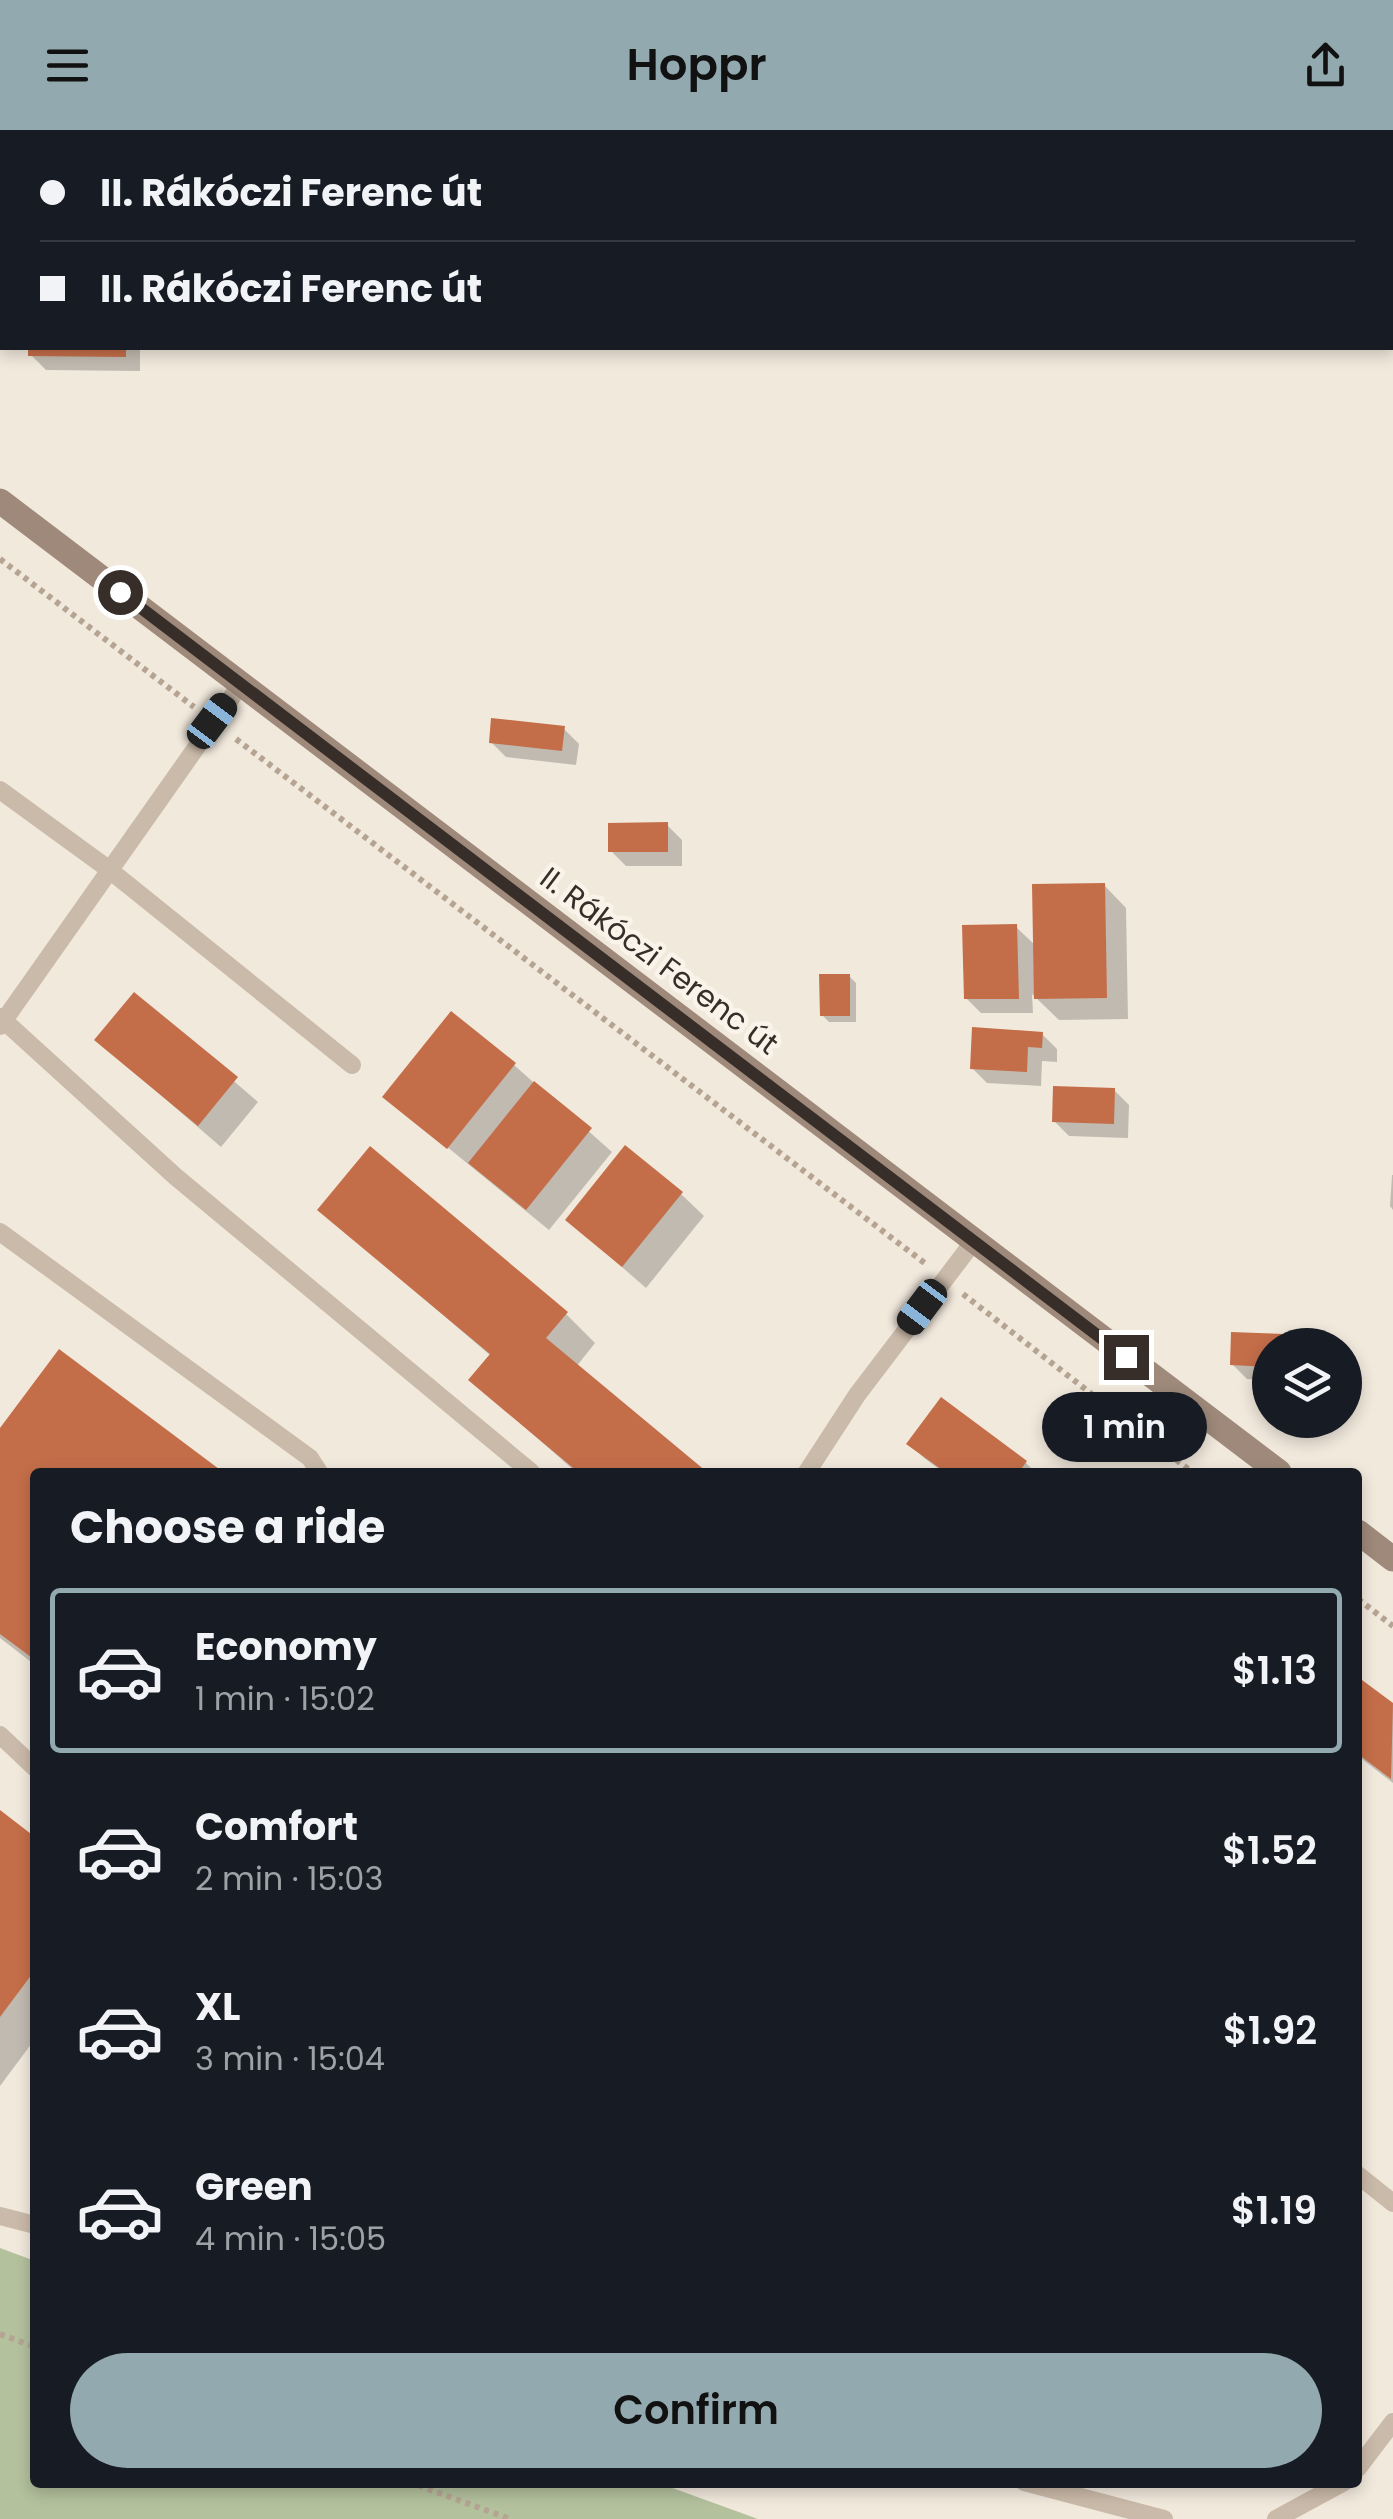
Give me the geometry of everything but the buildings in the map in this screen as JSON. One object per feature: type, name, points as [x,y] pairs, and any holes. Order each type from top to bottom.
[{"type":"main road","name":"II. Rákóczi Ferenc út","points":[[0,501],[1274,1468]]},
{"type":"main road","points":[[1362,1535],[1393,1559]]},
{"type":"lane","points":[[241,684],[2,1021],[176,1177],[526,1468]]},
{"type":"lane","points":[[0,790],[107,868],[352,1065]]},
{"type":"lane","points":[[0,1232],[310,1458],[316,1468]]},
{"type":"lane","points":[[810,1468],[856,1395],[974,1241]]},
{"type":"lane","points":[[0,1736],[30,1763]]},
{"type":"lane","points":[[1362,2178],[1393,2203]]},
{"type":"lane","points":[[0,2216],[30,2224]]},
{"type":"lane","points":[[1362,2463],[1393,2422]]},
{"type":"lane","points":[[1047,2488],[1164,2519]]},
{"type":"lane","points":[[1276,2519],[1333,2488]]},
{"type":"path","points":[[0,560],[944,1278],[1187,1468]]},
{"type":"path","points":[[1362,1602],[1393,1626]]},
{"type":"path","points":[[0,2334],[30,2345]]},
{"type":"path","points":[[425,2488],[510,2519]]},
{"type":"green space","points":[[0,2248],[30,2259],[30,2488],[673,2488],[758,2519],[0,2519]]},
{"type":"route","points":[[120,592],[1126,1357]]}]
